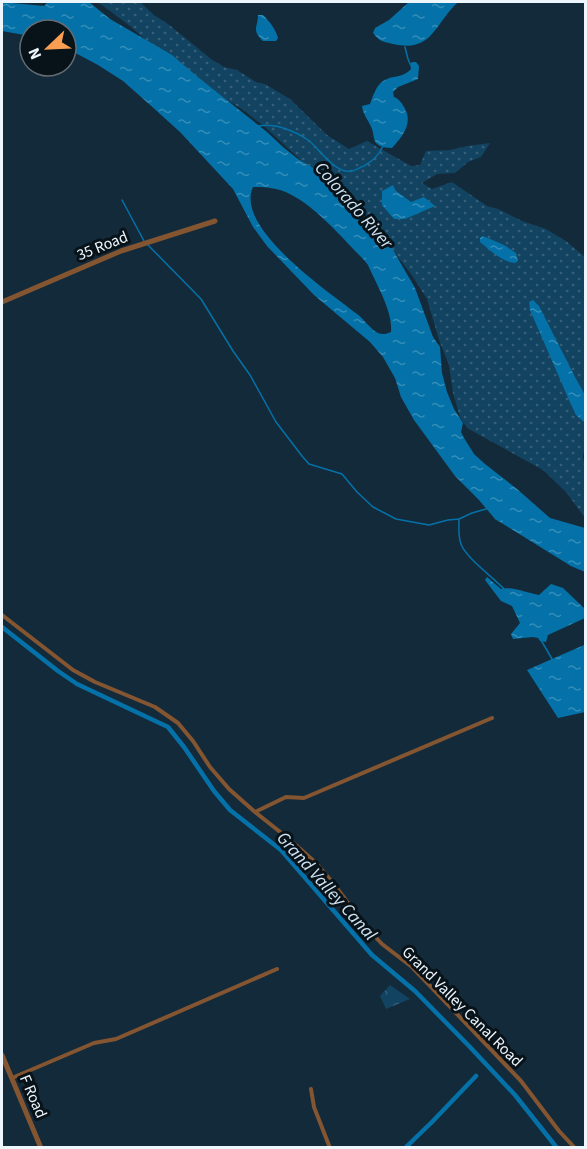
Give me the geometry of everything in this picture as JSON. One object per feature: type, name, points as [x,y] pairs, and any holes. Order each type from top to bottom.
[{"type":"street","name":"35 Road","points":[[2,302],[121,251],[215,221]]},
{"type":"street","name":"Grand Valley Canal Road","points":[[2,615],[73,670],[94,682],[155,707],[178,723],[229,789],[316,863],[366,927],[382,944],[412,968],[521,1082],[575,1148]]},
{"type":"street","points":[[255,812],[286,797],[304,798],[492,718]]},
{"type":"street","points":[[12,1078],[94,1043],[116,1040],[277,969]]},
{"type":"street","name":"F Road","points":[[2,1055],[41,1148]]},
{"type":"street","points":[[311,1089],[314,1107],[330,1148]]},
{"type":"green space","points":[[98,2],[140,2],[211,59],[224,67],[237,70],[256,82],[265,84],[290,99],[327,135],[349,149],[367,141],[411,166],[420,165],[426,151],[450,150],[490,143],[481,157],[468,162],[455,173],[437,174],[422,183],[432,189],[452,182],[487,206],[546,229],[566,241],[585,257],[586,442],[583,456],[586,476],[585,518],[566,492],[543,470],[467,428],[460,417],[453,393],[449,365],[427,299],[411,274],[364,213],[266,128],[158,51]]},
{"type":"green space","points":[[390,985],[410,999],[386,1009],[380,996]]},
{"type":"water","points":[[2,2],[44,6],[47,2],[89,2],[110,19],[172,55],[298,159],[315,169],[352,203],[389,243],[415,288],[433,337],[440,347],[442,373],[454,409],[463,423],[461,432],[474,454],[550,518],[585,528],[585,572],[571,566],[495,519],[455,476],[414,420],[401,397],[395,378],[383,357],[370,342],[314,295],[267,246],[253,227],[233,189],[180,132],[123,81],[78,54],[78,18],[18,18],[18,34],[2,31]],"holes":[[[253,187],[267,187],[288,193],[312,208],[364,260],[387,307],[391,332],[380,334],[375,331],[360,316],[287,258],[270,239],[257,221],[251,203]]]},
{"type":"water","points":[[409,2],[458,2],[431,35],[417,44],[406,46],[393,44],[382,41],[373,33],[375,28],[389,20]]},
{"type":"water","points":[[258,15],[263,15],[272,25],[278,38],[276,41],[263,41],[259,37],[256,31]]},
{"type":"water","points":[[412,62],[416,62],[419,66],[418,79],[398,87],[393,92],[394,97],[401,102],[407,113],[406,129],[392,148],[382,147],[375,141],[362,106],[370,104],[375,91],[386,79],[408,72]]},
{"type":"water","points":[[393,185],[396,191],[411,202],[424,197],[435,206],[405,219],[394,219],[382,205],[382,191]]},
{"type":"water","points":[[483,236],[516,253],[518,261],[510,262],[497,256],[480,242]]},
{"type":"water","points":[[533,300],[539,306],[585,395],[585,423],[576,415],[530,310],[529,302]]},
{"type":"water","points":[[487,577],[501,589],[515,589],[539,595],[551,584],[563,588],[585,609],[585,618],[548,635],[546,642],[533,637],[513,639],[511,634],[520,623],[512,606],[501,601],[485,580]]},
{"type":"water","points":[[584,645],[586,647],[585,712],[558,718],[527,670]]},
{"type":"waterway","points":[[405,47],[410,64]]},
{"type":"waterway","name":"Colorado River","points":[[259,126],[285,128],[297,134],[308,140],[333,165],[345,171],[351,171],[367,164],[378,155],[383,146]]},
{"type":"waterway","points":[[122,200],[144,241]]},
{"type":"waterway","points":[[148,245],[201,299],[250,375],[276,422],[309,464],[342,474],[373,507],[396,519],[429,525],[459,519],[486,509]]},
{"type":"waterway","points":[[459,520],[459,538],[464,549],[505,590]]},
{"type":"waterway","name":"Grand Valley Canal","points":[[2,627],[77,684],[168,727],[230,810],[281,850],[372,955],[415,991],[515,1095],[557,1148]]},
{"type":"waterway","points":[[541,640],[552,659]]},
{"type":"waterway","points":[[405,1148],[476,1076]]}]
